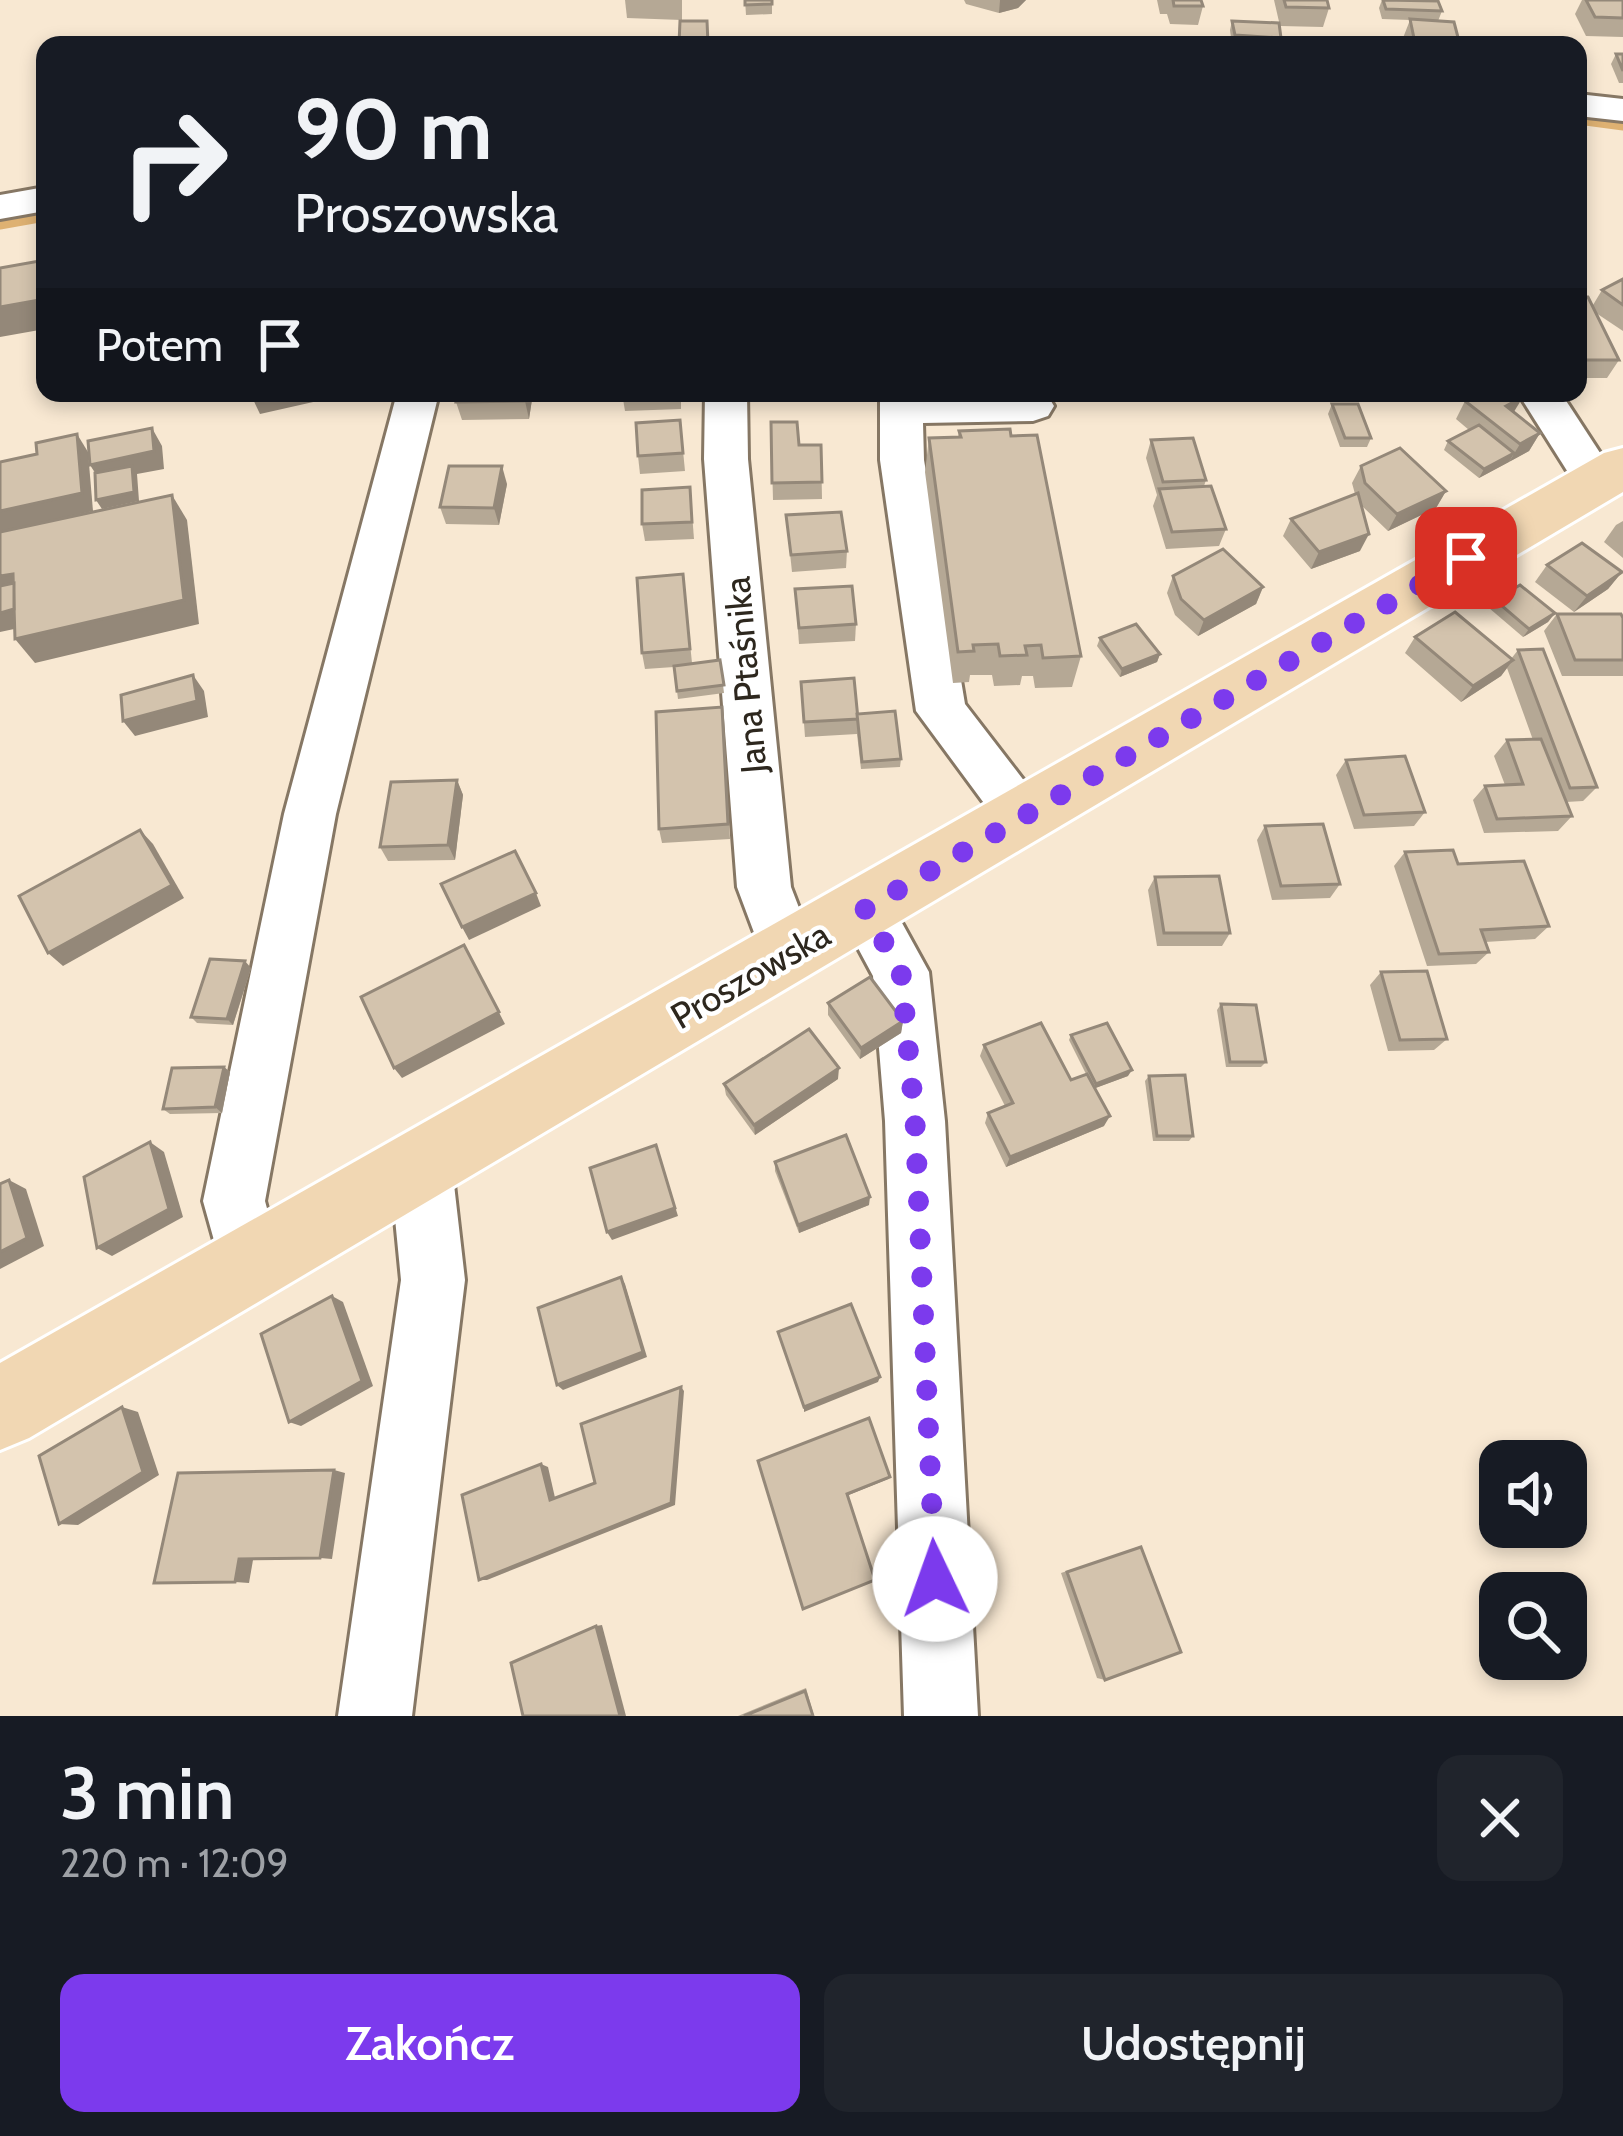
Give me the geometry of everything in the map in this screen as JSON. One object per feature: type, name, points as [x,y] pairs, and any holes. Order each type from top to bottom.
[{"type":"main road","name":"Proszowska","points":[[0,1409],[1610,474]]},
{"type":"street","points":[[1587,105],[1623,110]]},
{"type":"street","points":[[0,207],[36,201]]},
{"type":"street","points":[[250,1264],[234,1201],[310,814],[416,402]]},
{"type":"street","name":"Jana Ptaśnika","points":[[726,402],[726,459],[764,887],[788,952]]},
{"type":"street","points":[[901,402],[902,460],[941,711],[1025,817]]},
{"type":"street","points":[[945,402],[1033,406]]},
{"type":"street","points":[[1547,402],[1610,474]]},
{"type":"street","points":[[865,909],[901,972],[911,1078],[941,1716]]},
{"type":"street","points":[[375,1716],[433,1280],[421,1167]]},
{"type":"building","points":[[745,0],[772,0],[772,4],[745,5]]},
{"type":"building","points":[[1173,0],[1201,0],[1203,6],[1174,6]]},
{"type":"building","points":[[1284,0],[1327,0],[1329,8],[1286,7]]},
{"type":"building","points":[[1383,0],[1438,1],[1442,11],[1386,9]]},
{"type":"building","points":[[1586,0],[1623,0],[1623,18],[1595,17]]},
{"type":"building","points":[[1410,19],[1454,22],[1458,36],[1414,36]]},
{"type":"building","points":[[680,21],[707,21],[708,36],[679,36]]},
{"type":"building","points":[[1232,21],[1279,23],[1281,36],[1250,36],[1235,35]]},
{"type":"building","points":[[36,262],[36,301],[0,307],[0,268]]},
{"type":"building","points":[[1623,279],[1623,305],[1602,290]]},
{"type":"building","points":[[1587,297],[1588,297],[1619,360],[1587,360]]},
{"type":"building","points":[[1466,402],[1514,402],[1506,406],[1540,433],[1520,444]]},
{"type":"building","points":[[1332,404],[1358,404],[1371,438],[1345,438]]},
{"type":"building","points":[[680,420],[683,453],[638,456],[636,423]]},
{"type":"building","points":[[771,422],[797,422],[799,445],[821,445],[822,482],[772,483]]},
{"type":"building","points":[[1479,425],[1514,453],[1484,469],[1448,441]]},
{"type":"building","points":[[152,428],[154,451],[90,465],[88,441]]},
{"type":"building","points":[[1010,429],[1011,436],[1037,435],[1081,656],[1043,658],[1041,645],[1025,646],[1027,655],[1000,656],[998,644],[973,645],[974,651],[958,652],[929,438],[961,437],[959,431]]},
{"type":"building","points":[[77,434],[82,493],[0,511],[0,462],[37,454],[36,443]]},
{"type":"building","points":[[1193,438],[1206,480],[1163,482],[1151,440]]},
{"type":"building","points":[[1400,448],[1446,491],[1397,514],[1365,483],[1361,466]]},
{"type":"building","points":[[132,466],[134,492],[96,500],[95,473]]},
{"type":"building","points":[[449,466],[502,466],[494,508],[440,507]]},
{"type":"building","points":[[1211,486],[1226,529],[1172,532],[1159,489]]},
{"type":"building","points":[[690,487],[692,522],[642,524],[642,490]]},
{"type":"building","points":[[1358,493],[1369,534],[1319,552],[1291,519]]},
{"type":"building","points":[[172,495],[184,600],[15,639],[13,574],[0,576],[0,532]]},
{"type":"building","points":[[841,512],[847,551],[791,555],[786,515]]},
{"type":"building","points":[[1582,543],[1622,572],[1587,596],[1547,565]]},
{"type":"building","points":[[1223,549],[1263,587],[1204,620],[1181,599],[1173,576]]},
{"type":"building","points":[[683,574],[690,649],[642,653],[637,578]]},
{"type":"building","points":[[14,583],[14,609],[0,613],[0,586]]},
{"type":"building","points":[[1520,585],[1555,613],[1529,629],[1495,600]]},
{"type":"building","points":[[852,586],[856,624],[799,628],[795,589]]},
{"type":"building","points":[[1455,612],[1513,660],[1473,686],[1415,637]]},
{"type":"building","points":[[1557,614],[1621,614],[1623,660],[1575,660]]},
{"type":"building","points":[[1136,624],[1160,654],[1122,669],[1100,638]]},
{"type":"building","points":[[1543,649],[1597,787],[1570,788],[1518,650]]},
{"type":"building","points":[[720,660],[724,685],[677,691],[674,666]]},
{"type":"building","points":[[193,675],[197,701],[123,721],[121,695]]},
{"type":"building","points":[[854,678],[858,719],[804,722],[801,682]]},
{"type":"building","points":[[722,707],[728,824],[659,829],[656,712]]},
{"type":"building","points":[[895,711],[901,759],[862,762],[857,714]]},
{"type":"building","points":[[1541,739],[1572,816],[1497,819],[1485,786],[1523,784],[1507,740]]},
{"type":"building","points":[[1405,756],[1425,812],[1364,815],[1346,760]]},
{"type":"building","points":[[457,780],[448,845],[380,847],[391,782]]},
{"type":"building","points":[[1323,824],[1340,884],[1281,886],[1265,826]]},
{"type":"building","points":[[140,830],[172,885],[48,953],[19,896]]},
{"type":"building","points":[[1453,850],[1458,864],[1524,861],[1549,926],[1481,930],[1489,952],[1439,954],[1405,852]]},
{"type":"building","points":[[515,851],[536,893],[462,927],[441,884]]},
{"type":"building","points":[[1219,876],[1230,933],[1164,933],[1155,877]]},
{"type":"building","points":[[464,945],[499,1012],[394,1068],[361,997]]},
{"type":"building","points":[[210,959],[245,961],[227,1019],[191,1017]]},
{"type":"building","points":[[1427,971],[1447,1039],[1400,1040],[1381,972]]},
{"type":"building","points":[[870,977],[903,1021],[861,1048],[828,1003]]},
{"type":"building","points":[[1221,1004],[1256,1005],[1266,1062],[1230,1062]]},
{"type":"building","points":[[1041,1023],[1071,1080],[1087,1074],[1110,1116],[1010,1157],[988,1113],[1013,1103],[984,1045]]},
{"type":"building","points":[[1107,1023],[1132,1070],[1096,1084],[1071,1035]]},
{"type":"building","points":[[809,1029],[839,1068],[754,1125],[724,1084]]},
{"type":"building","points":[[224,1067],[215,1107],[163,1109],[172,1068]]},
{"type":"building","points":[[1185,1075],[1193,1136],[1157,1136],[1149,1076]]},
{"type":"building","points":[[846,1135],[870,1197],[798,1225],[775,1162]]},
{"type":"building","points":[[150,1142],[169,1209],[97,1248],[84,1177]]},
{"type":"building","points":[[656,1145],[675,1208],[607,1232],[590,1168]]},
{"type":"building","points":[[9,1180],[27,1238],[0,1252],[0,1184]]},
{"type":"building","points":[[621,1277],[643,1352],[557,1385],[538,1308]]},
{"type":"building","points":[[332,1296],[362,1381],[289,1422],[261,1334]]},
{"type":"building","points":[[851,1304],[880,1377],[804,1407],[778,1332]]},
{"type":"building","points":[[681,1387],[671,1503],[479,1580],[462,1495],[541,1464],[550,1500],[595,1483],[581,1424]]},
{"type":"building","points":[[122,1407],[143,1472],[59,1524],[39,1456]]},
{"type":"building","points":[[869,1418],[890,1477],[847,1494],[875,1580],[803,1609],[758,1461]]},
{"type":"building","points":[[334,1470],[320,1558],[239,1559],[235,1582],[154,1583],[178,1473]]},
{"type":"building","points":[[1141,1547],[1181,1652],[1105,1680],[1067,1572]]},
{"type":"building","points":[[596,1626],[620,1716],[523,1716],[511,1663]]},
{"type":"building","points":[[805,1691],[813,1716],[744,1716]]},
{"type":"waterway","points":[[1587,121],[1623,126]]},
{"type":"waterway","points":[[0,225],[36,219]]},
{"type":"route","points":[[935,1579],[915,1121],[901,972],[865,909],[1466,558]]}]
